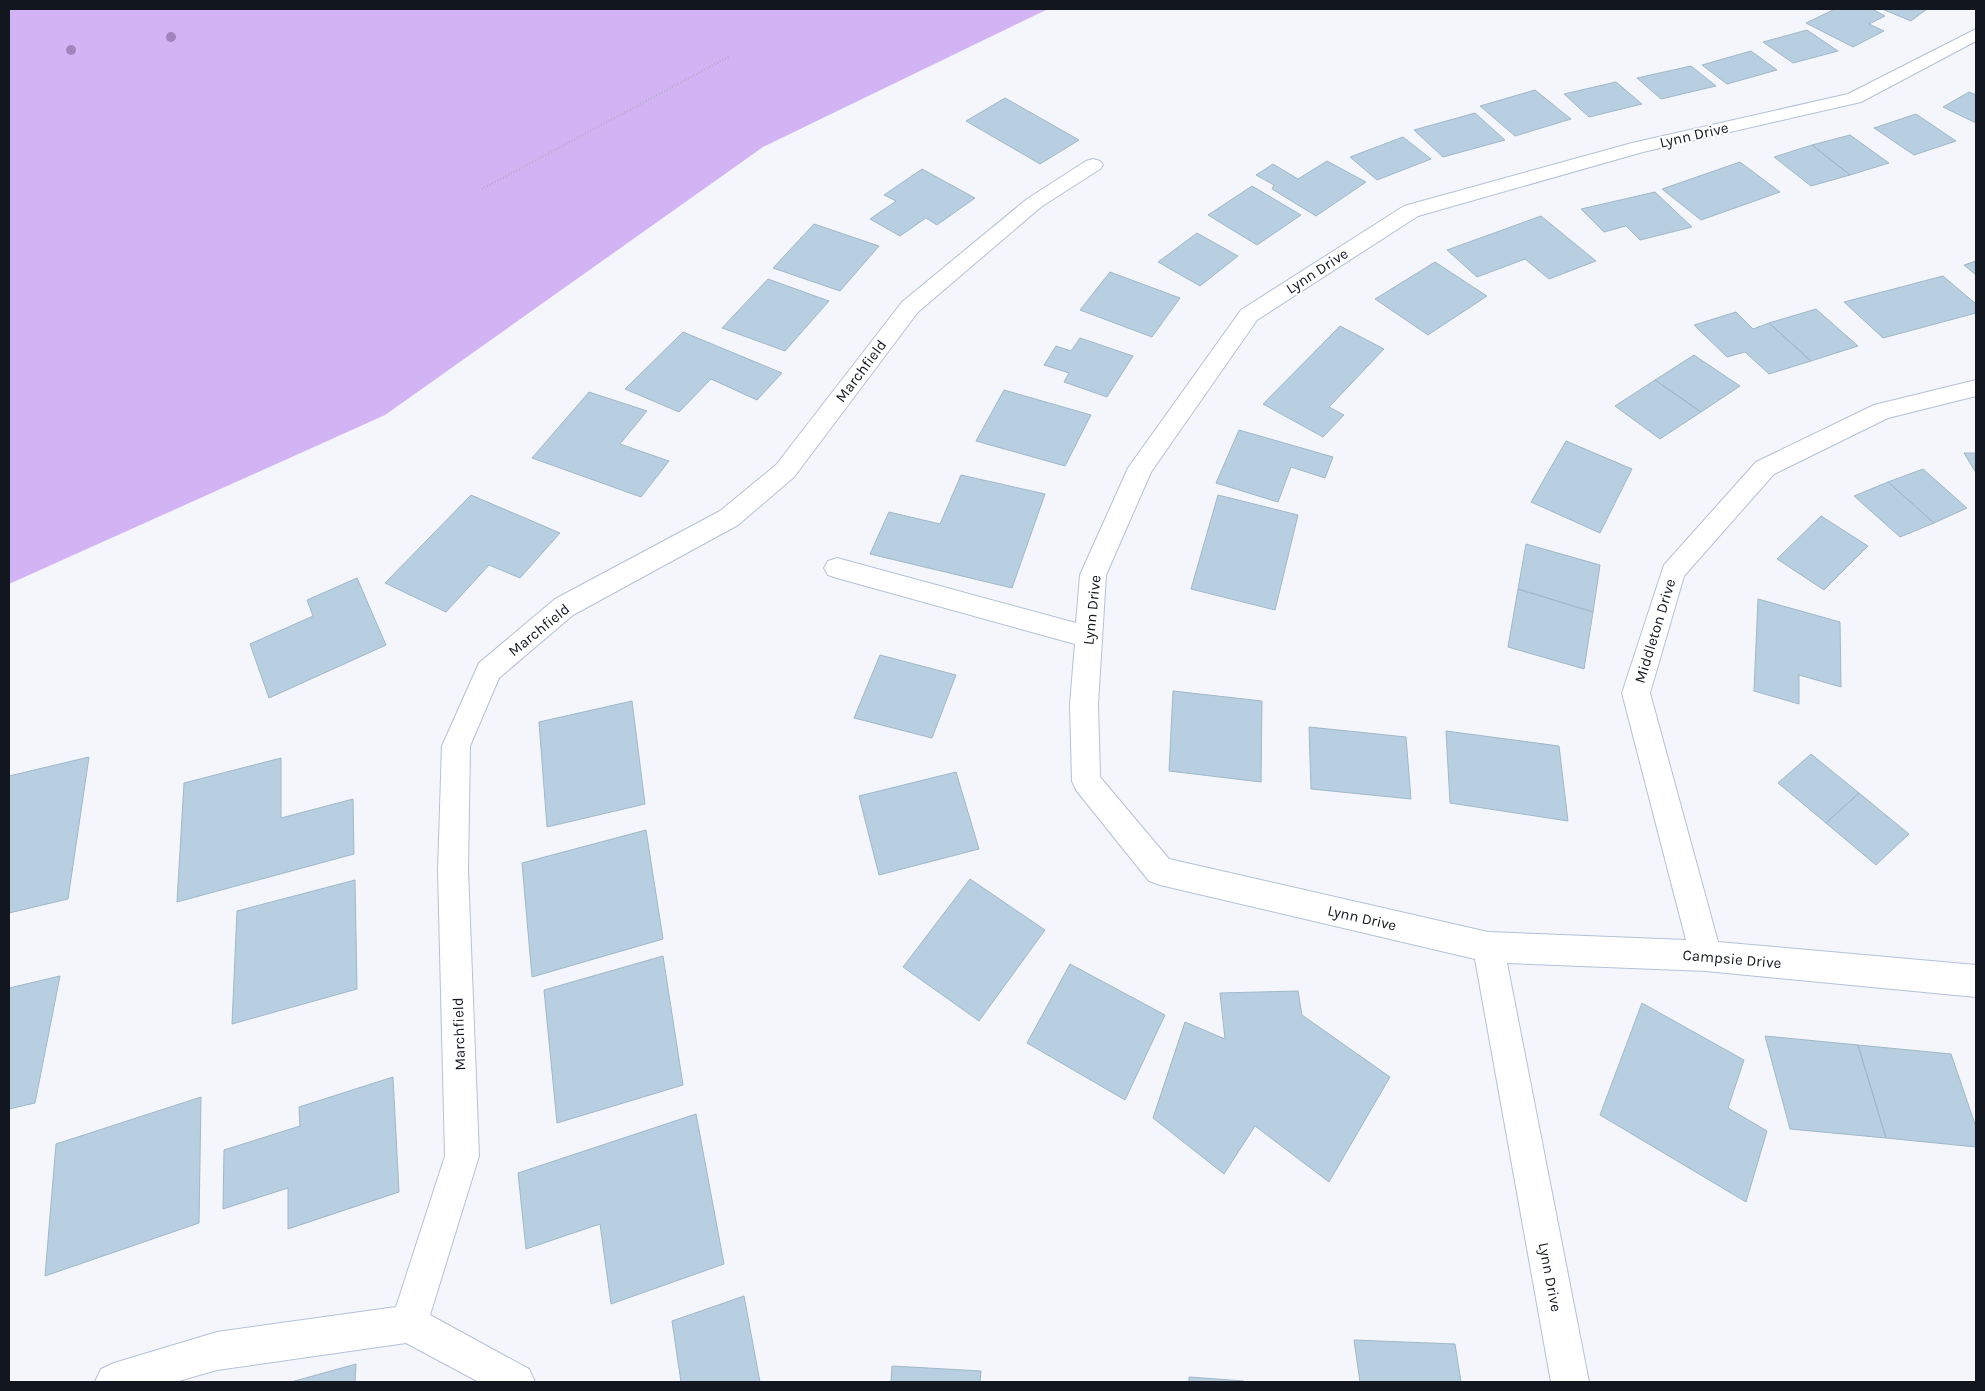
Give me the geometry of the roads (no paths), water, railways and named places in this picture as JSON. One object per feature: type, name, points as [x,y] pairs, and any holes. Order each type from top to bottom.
[{"type":"street","name":"Lynn Drive","points":[[1570,1382],[1488,947],[1160,871],[1086,781],[1084,704],[1093,575],[1140,468],[1249,315],[1411,211],[1639,148],[1854,98],[1976,34]]},
{"type":"street","name":"Marchfield","points":[[409,1324],[462,1156],[453,870],[456,746],[489,671],[564,607],[729,518],[785,471],[910,307],[1034,202],[1094,165]]},
{"type":"street","name":"Middleton Drive","points":[[1706,956],[1636,693],[1674,572],[1765,468],[1882,411],[1976,388]]},
{"type":"street","points":[[837,568],[1088,637]]},
{"type":"street","name":"Campsie Drive","points":[[1488,947],[1706,956],[1976,981]]},
{"type":"street","points":[[114,1382],[217,1351],[409,1324],[516,1382]]}]
